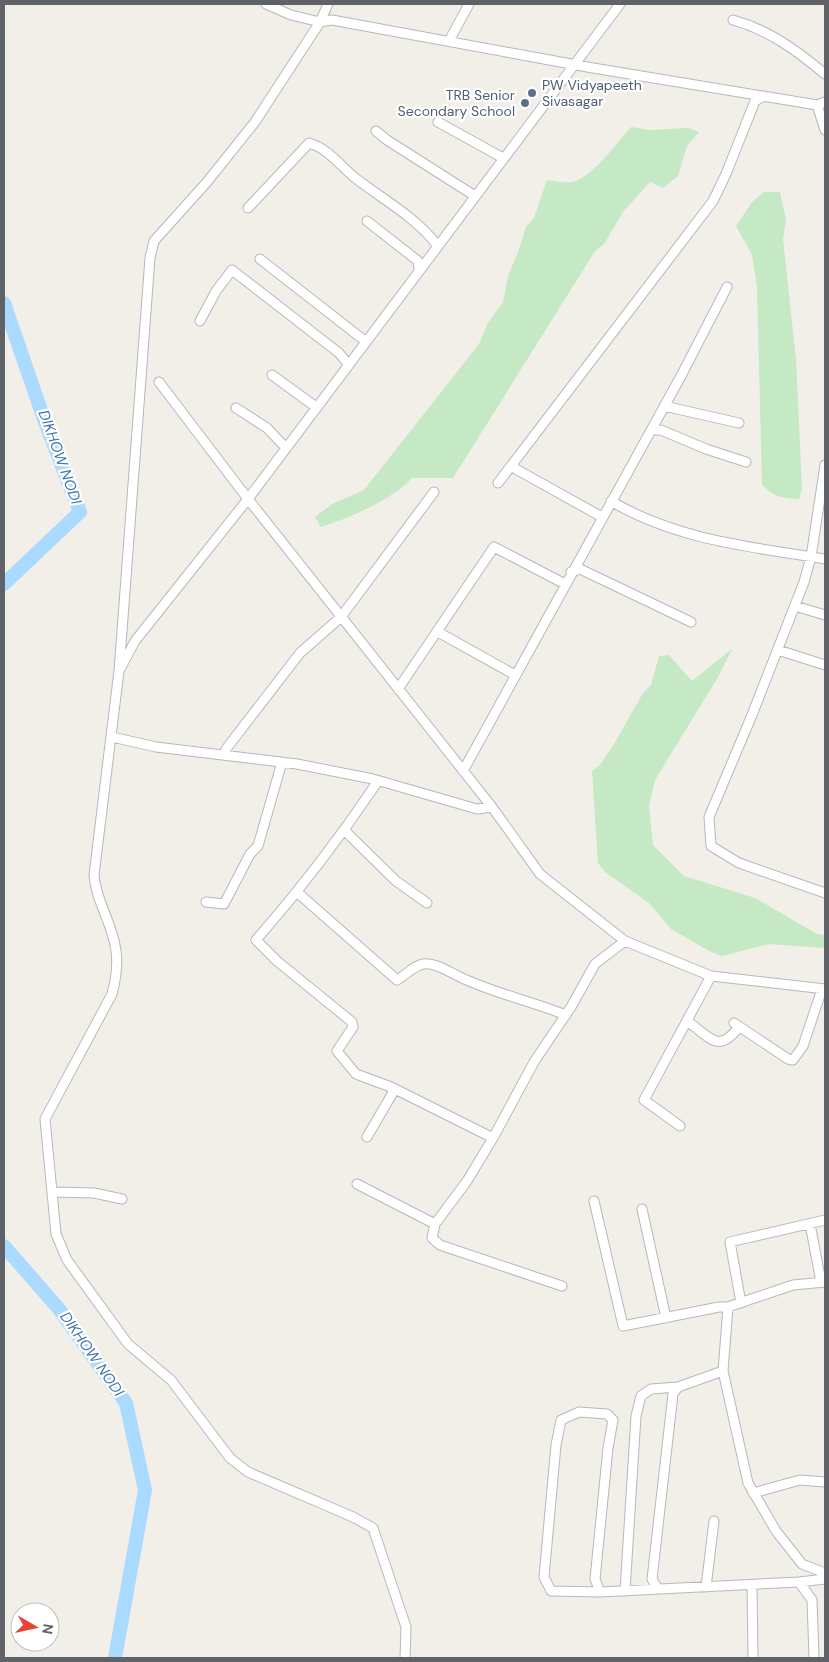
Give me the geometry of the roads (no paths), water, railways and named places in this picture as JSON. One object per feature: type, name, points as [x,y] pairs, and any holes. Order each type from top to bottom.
[{"type":"street","points":[[266,4],[291,15],[320,22],[332,20],[574,64],[764,96],[821,103],[825,130]]},
{"type":"street","points":[[328,4],[320,22],[255,122],[154,241],[150,258],[119,671],[94,875],[95,891],[116,949],[117,974],[112,994],[45,1119],[56,1234],[76,1276],[128,1344],[171,1380],[230,1458],[248,1472],[353,1517],[373,1528],[406,1628],[405,1658]]},
{"type":"street","points":[[449,41],[469,4]]},
{"type":"street","points":[[119,671],[136,641],[248,499],[316,406],[620,4]]},
{"type":"street","points":[[732,20],[758,27],[792,47],[825,74]]},
{"type":"street","points":[[498,483],[712,201],[726,174],[755,101],[764,96]]},
{"type":"street","points":[[438,122],[503,158]]},
{"type":"street","points":[[376,131],[475,196]]},
{"type":"street","points":[[248,208],[309,142],[319,146],[355,177],[428,233],[437,245]]},
{"type":"street","points":[[367,221],[418,261],[419,269]]},
{"type":"street","points":[[260,259],[365,342]]},
{"type":"street","points":[[200,321],[216,291],[232,270],[339,353],[348,364]]},
{"type":"street","points":[[463,771],[651,430],[727,287]]},
{"type":"street","points":[[272,375],[316,406]]},
{"type":"street","points":[[159,382],[248,499],[492,807],[540,874],[625,941],[711,976],[823,989],[803,1046],[793,1060],[788,1059],[737,1025],[729,1039],[723,1043],[717,1042],[687,1021]]},
{"type":"street","points":[[664,406],[738,423]]},
{"type":"street","points":[[236,408],[267,428],[286,448]]},
{"type":"street","points":[[651,430],[661,430],[706,449],[746,462]]},
{"type":"street","points":[[514,462],[514,468],[602,518]]},
{"type":"street","points":[[825,465],[811,557],[795,606],[709,817],[711,846],[739,863],[825,894]]},
{"type":"street","points":[[225,754],[226,749],[300,653],[341,617],[434,492]]},
{"type":"street","points":[[611,501],[646,520],[685,534],[825,559]]},
{"type":"street","points":[[398,689],[494,547],[565,584]]},
{"type":"street","points":[[572,572],[580,570],[587,572],[691,622]]},
{"type":"street","points":[[795,606],[825,615]]},
{"type":"street","points":[[438,632],[515,675]]},
{"type":"street","points":[[778,650],[825,666]]},
{"type":"street","points":[[112,736],[121,740],[156,747],[282,762],[373,779],[477,809],[492,807]]},
{"type":"street","points":[[206,902],[224,904],[250,854],[258,846],[282,762]]},
{"type":"street","points":[[373,779],[376,784],[345,831],[298,893],[256,940],[277,961],[352,1022],[353,1027],[337,1051],[353,1072],[395,1089],[493,1138]]},
{"type":"street","points":[[345,831],[396,881],[427,903]]},
{"type":"street","points":[[298,893],[397,980],[414,968],[425,964],[436,965],[472,982],[531,1001],[566,1016]]},
{"type":"street","points":[[562,1286],[440,1245],[432,1238],[435,1224],[467,1181],[493,1138],[534,1062],[566,1016],[595,964],[625,941]]},
{"type":"street","points":[[680,1126],[644,1100],[711,976]]},
{"type":"street","points":[[367,1137],[395,1089]]},
{"type":"street","points":[[357,1184],[435,1224]]},
{"type":"street","points":[[52,1192],[94,1193],[122,1199]]},
{"type":"street","points":[[594,1201],[623,1326],[719,1307],[728,1308],[793,1285],[823,1282],[810,1224]]},
{"type":"street","points":[[642,1209],[666,1318]]},
{"type":"street","points":[[741,1303],[730,1242],[825,1220]]},
{"type":"street","points":[[728,1308],[723,1371],[748,1482],[776,1531],[802,1564],[825,1573]]},
{"type":"street","points":[[625,1591],[636,1416],[641,1396],[650,1389],[678,1387],[723,1371]]},
{"type":"street","points":[[658,1589],[652,1579],[673,1394],[678,1387]]},
{"type":"street","points":[[600,1592],[595,1578],[612,1420],[607,1414],[579,1412],[562,1420],[556,1445],[544,1577],[551,1591],[600,1592],[625,1591],[752,1585],[825,1579]]},
{"type":"street","points":[[754,1493],[800,1480],[825,1482]]},
{"type":"street","points":[[706,1587],[714,1521]]},
{"type":"street","points":[[799,1582],[812,1600],[814,1658]]},
{"type":"street","points":[[752,1585],[753,1658]]},
{"type":"waterway","name":"DIKHOW NODI","points":[[4,303],[45,422],[80,512],[4,584]]},
{"type":"waterway","name":"DIKHOW NODI","points":[[4,1246],[59,1309],[126,1403],[145,1490],[115,1658]]},
{"type":"place","name":"PW Vidyapeeth Sivasagar","points":[[532,93]]},
{"type":"place","name":"TRB Senior Secondary School","points":[[525,103]]}]
